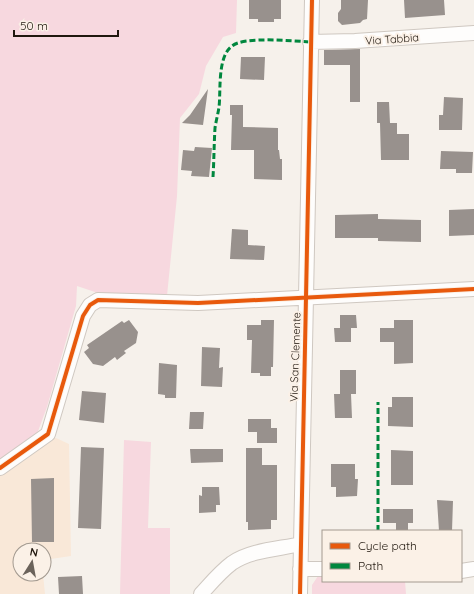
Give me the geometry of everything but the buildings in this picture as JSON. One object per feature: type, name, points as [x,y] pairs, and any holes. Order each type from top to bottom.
[{"type":"street","name":"Via San Clemente","points":[[300,594],[312,0]]},
{"type":"street","name":"Via Tabbia","points":[[310,42],[355,41],[474,33]]},
{"type":"street","points":[[0,468],[48,434],[83,316],[90,305],[98,300],[198,303],[474,289]]},
{"type":"street","points":[[201,594],[218,575],[233,562],[257,553],[301,544]]},
{"type":"street","points":[[300,569],[322,569]]},
{"type":"street","points":[[462,571],[474,569]]},
{"type":"shaded area","points":[[0,0],[237,0],[236,33],[223,37],[206,66],[199,94],[180,118],[177,196],[167,296],[98,293],[77,286],[76,306],[47,407],[37,434],[0,460]]},
{"type":"shaded area","points":[[37,434],[56,438],[69,444],[71,556],[52,559],[52,542],[12,542],[12,582],[44,582],[45,594],[0,594],[0,460]]},
{"type":"shaded area","points":[[124,440],[151,442],[148,528],[170,528],[170,594],[120,594]]},
{"type":"shaded area","points":[[318,576],[322,576],[322,582],[405,582],[406,594],[312,594],[312,585]]},
{"type":"marked path","points":[[213,177],[215,128],[219,107],[222,66],[227,51],[232,46],[247,41],[281,40],[310,42]]},
{"type":"marked path","points":[[378,402],[378,530]]},
{"type":"cycle path","points":[[300,594],[312,0]]},
{"type":"cycle path","points":[[0,468],[48,434],[83,316],[90,305],[98,300],[198,303],[474,289]]}]
